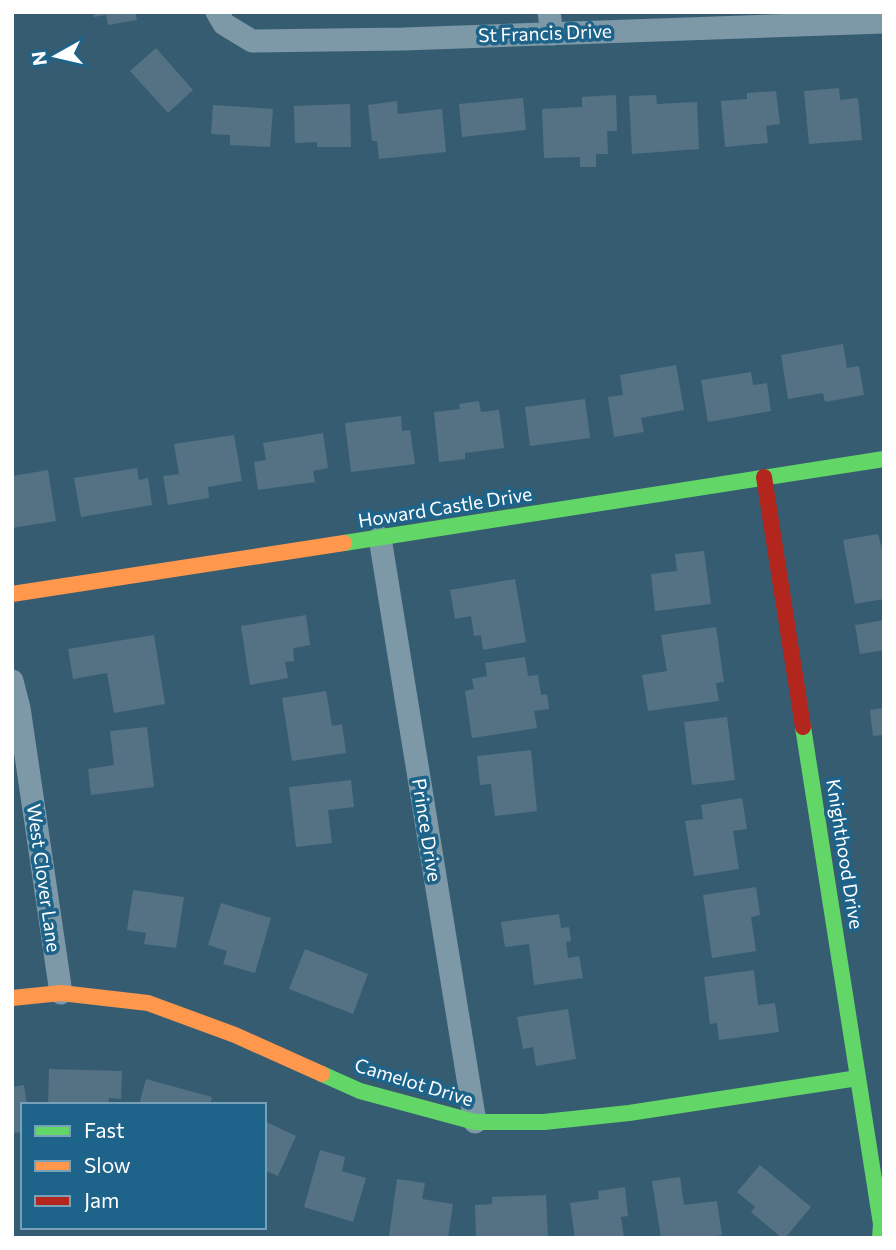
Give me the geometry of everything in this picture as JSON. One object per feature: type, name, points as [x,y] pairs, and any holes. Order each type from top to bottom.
[{"type":"street","name":"St Francis Drive","points":[[217,12],[224,24],[252,41],[550,23],[884,22]]},
{"type":"street","name":"Howard Castle Drive","points":[[12,594],[884,459]]},
{"type":"street","name":"Knighthood Drive","points":[[764,477],[859,1078],[881,1224],[880,1238]]},
{"type":"street","name":"Prince Drive","points":[[380,538],[475,1122]]},
{"type":"street","name":"West Clover Lane","points":[[12,681],[19,708],[61,993]]},
{"type":"street","name":"Camelot Drive","points":[[12,998],[61,993],[148,1003],[235,1035],[360,1091],[475,1122],[544,1122],[629,1113],[859,1078]]},
{"type":"building","points":[[93,12],[135,12],[137,20],[108,25],[106,15],[94,17]]},
{"type":"building","points":[[156,48],[193,90],[168,113],[130,71]]},
{"type":"building","points":[[839,88],[840,100],[858,98],[862,140],[809,144],[804,91]]},
{"type":"building","points":[[776,91],[780,124],[766,126],[768,143],[725,147],[721,101],[747,99],[747,93]]},
{"type":"building","points":[[616,95],[617,131],[607,131],[608,154],[596,154],[596,167],[580,167],[580,157],[544,158],[542,109],[582,107],[582,97]]},
{"type":"building","points":[[656,95],[657,104],[697,102],[699,149],[632,154],[629,96]]},
{"type":"building","points":[[523,98],[526,130],[462,137],[459,104]]},
{"type":"building","points":[[397,101],[398,114],[442,109],[446,152],[379,159],[377,141],[372,141],[368,105]]},
{"type":"building","points":[[350,104],[351,147],[317,147],[317,142],[295,143],[294,106]]},
{"type":"building","points":[[213,105],[273,109],[270,147],[230,145],[230,135],[211,134]]},
{"type":"building","points":[[843,344],[847,368],[859,366],[864,395],[825,402],[823,393],[788,399],[781,355]]},
{"type":"building","points":[[676,365],[684,410],[641,418],[644,432],[614,437],[608,397],[623,395],[620,375]]},
{"type":"building","points":[[751,372],[753,385],[767,383],[771,411],[708,422],[701,380]]},
{"type":"building","points":[[585,399],[590,438],[530,446],[525,407]]},
{"type":"building","points":[[479,401],[481,412],[499,410],[504,448],[465,453],[465,459],[439,462],[434,412],[460,409],[459,404]]},
{"type":"building","points":[[401,416],[402,431],[410,430],[415,464],[351,472],[345,423]]},
{"type":"building","points":[[323,433],[328,468],[313,471],[315,482],[258,490],[254,462],[266,460],[263,443]]},
{"type":"building","points":[[234,435],[242,481],[208,487],[209,498],[168,505],[163,476],[179,474],[174,444]]},
{"type":"building","points":[[137,468],[139,480],[148,478],[152,505],[81,517],[74,478]]},
{"type":"building","points":[[48,470],[56,521],[12,528],[12,476]]},
{"type":"building","points":[[878,534],[884,556],[884,599],[855,604],[843,540]]},
{"type":"building","points":[[704,551],[711,604],[655,611],[651,574],[677,571],[675,554]]},
{"type":"building","points":[[515,579],[526,642],[483,650],[481,635],[474,636],[471,616],[455,619],[450,590]]},
{"type":"building","points":[[306,615],[310,645],[293,648],[294,661],[285,662],[288,678],[250,685],[241,626]]},
{"type":"building","points":[[884,620],[884,650],[860,654],[855,625]]},
{"type":"building","points":[[716,627],[724,682],[716,683],[719,701],[648,711],[642,675],[667,671],[661,635]]},
{"type":"building","points":[[154,635],[165,704],[114,713],[107,673],[73,679],[68,649]]},
{"type":"building","points":[[525,657],[528,676],[538,675],[541,695],[547,694],[549,709],[534,711],[537,728],[472,738],[465,691],[474,689],[472,679],[487,676],[485,663]]},
{"type":"building","points":[[326,691],[332,726],[342,724],[346,753],[292,761],[282,698]]},
{"type":"building","points":[[884,708],[884,735],[873,736],[870,710]]},
{"type":"building","points":[[727,717],[735,780],[692,785],[684,722]]},
{"type":"building","points":[[147,727],[154,787],[91,795],[88,769],[114,765],[110,731]]},
{"type":"building","points":[[531,750],[537,811],[495,816],[491,784],[480,785],[477,756]]},
{"type":"building","points":[[351,780],[354,807],[328,810],[332,843],[296,847],[289,787]]},
{"type":"building","points":[[742,798],[747,829],[733,831],[739,869],[694,876],[685,821],[703,819],[701,805]]},
{"type":"building","points":[[756,887],[760,915],[751,917],[756,951],[712,958],[703,895]]},
{"type":"building","points":[[133,890],[184,897],[176,948],[144,944],[146,933],[127,930]]},
{"type":"building","points":[[221,903],[271,918],[255,973],[223,964],[227,951],[208,945]]},
{"type":"building","points":[[559,914],[561,928],[569,927],[571,941],[566,942],[568,958],[579,956],[583,978],[534,985],[529,944],[505,947],[501,922]]},
{"type":"building","points":[[305,949],[368,974],[353,1014],[289,989]]},
{"type":"building","points":[[754,970],[758,1005],[775,1003],[779,1032],[719,1040],[717,1023],[710,1024],[704,977]]},
{"type":"building","points":[[568,1009],[576,1059],[536,1066],[533,1047],[523,1049],[517,1017]]},
{"type":"building","points":[[49,1069],[122,1071],[121,1099],[109,1098],[108,1103],[48,1103]]},
{"type":"building","points":[[146,1079],[212,1097],[210,1103],[140,1103]]},
{"type":"building","points":[[24,1085],[27,1103],[21,1103],[21,1132],[12,1133],[12,1087]]},
{"type":"building","points":[[266,1122],[296,1136],[278,1176],[266,1171]]},
{"type":"building","points":[[320,1150],[345,1157],[342,1171],[366,1178],[353,1222],[304,1207]]},
{"type":"building","points":[[760,1165],[811,1207],[785,1238],[751,1212],[755,1207],[737,1192]]},
{"type":"building","points":[[680,1177],[684,1205],[717,1201],[722,1235],[661,1238],[652,1181]]},
{"type":"building","points":[[397,1179],[425,1183],[422,1199],[453,1204],[448,1238],[389,1236]]},
{"type":"building","points":[[625,1187],[628,1216],[621,1217],[624,1238],[575,1238],[570,1203],[599,1199],[598,1191]]},
{"type":"building","points":[[546,1195],[548,1238],[476,1238],[475,1205],[492,1204],[492,1197]]},
{"type":"traffic: fast","points":[[344,543],[884,459]]},
{"type":"traffic: fast","points":[[803,727],[881,1224],[880,1238]]},
{"type":"traffic: fast","points":[[322,1074],[360,1091],[475,1122],[544,1122],[629,1113],[858,1078]]},
{"type":"traffic: slow","points":[[12,594],[344,543]]},
{"type":"traffic: slow","points":[[12,998],[61,993],[148,1003],[235,1035],[322,1074]]},
{"type":"traffic: jam","points":[[764,477],[803,727]]}]
